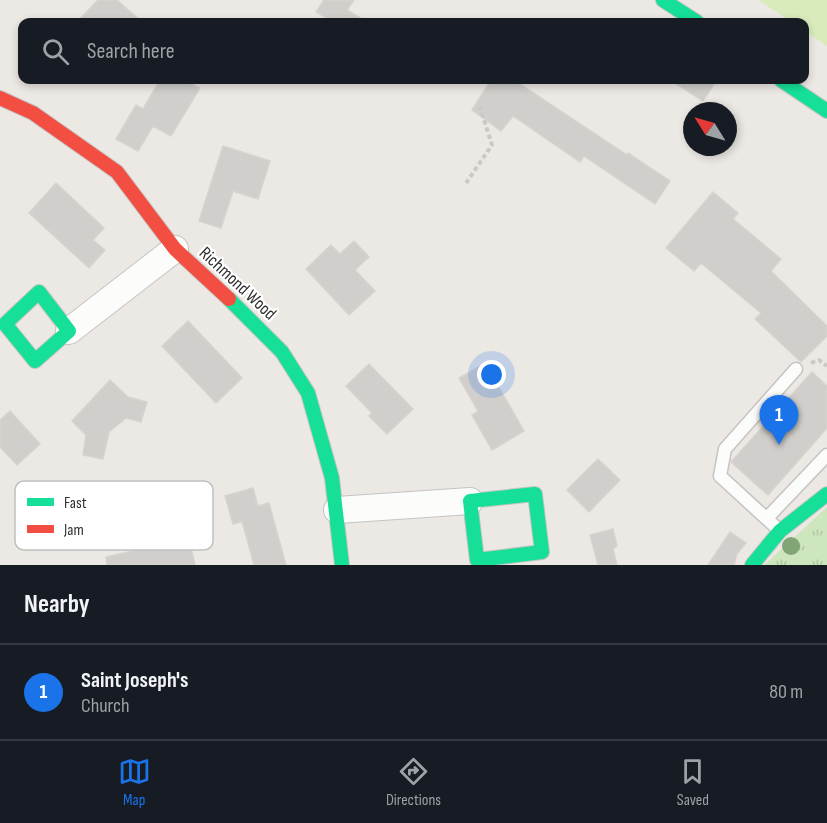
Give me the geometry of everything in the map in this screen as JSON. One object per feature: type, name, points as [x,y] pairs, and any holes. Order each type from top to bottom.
[{"type":"street","points":[[663,0],[691,18]]},
{"type":"street","points":[[787,84],[827,111]]},
{"type":"street","name":"Richmond Wood","points":[[0,98],[33,113],[117,172],[175,249],[250,318],[282,352],[308,393],[332,478],[342,565]]},
{"type":"street","points":[[69,331],[39,292],[5,324],[35,361],[69,331],[175,249]]},
{"type":"street","points":[[337,510],[535,494],[542,552],[477,560],[470,501]]},
{"type":"street","points":[[752,565],[780,531],[827,494]]},
{"type":"lane","points":[[780,531],[720,476],[726,449],[796,369]]},
{"type":"lane","points":[[766,518],[827,455]]},
{"type":"path","points":[[466,183],[492,145],[480,107]]},
{"type":"green space","points":[[758,0],[827,0],[827,46],[809,34],[809,18],[786,18]]},
{"type":"green space","points":[[827,507],[827,565],[764,565]]},
{"type":"building","points":[[98,0],[117,0],[137,18],[81,18]]},
{"type":"building","points":[[324,0],[354,0],[347,10],[360,18],[327,18],[316,12]]},
{"type":"building","points":[[158,84],[192,84],[200,88],[171,136],[153,126],[138,151],[116,139],[136,105],[143,109]]},
{"type":"building","points":[[488,84],[520,84],[670,181],[655,204],[584,156],[580,162],[513,116],[501,131],[472,110]]},
{"type":"building","points":[[676,84],[714,84],[703,101]]},
{"type":"building","points":[[223,146],[270,161],[258,199],[233,191],[221,228],[199,221]]},
{"type":"building","points":[[56,183],[104,228],[93,240],[105,250],[89,268],[29,213]]},
{"type":"building","points":[[713,192],[738,213],[733,219],[781,259],[771,271],[827,326],[827,336],[801,362],[755,319],[761,313],[701,263],[694,271],[666,248]]},
{"type":"building","points":[[354,241],[369,257],[355,270],[375,291],[349,315],[306,269],[331,245],[340,254]]},
{"type":"building","points":[[188,321],[242,378],[216,403],[162,346]]},
{"type":"building","points":[[485,363],[524,431],[492,450],[472,415],[478,411],[459,378]]},
{"type":"building","points":[[369,364],[413,409],[387,434],[369,416],[372,413],[346,386]]},
{"type":"building","points":[[812,372],[827,386],[827,428],[768,495],[731,462]]},
{"type":"building","points":[[110,380],[128,397],[147,402],[141,422],[126,418],[109,432],[103,459],[83,455],[86,435],[72,421]]},
{"type":"building","points":[[10,411],[40,444],[17,465],[0,447],[0,420]]},
{"type":"building","points":[[598,459],[620,480],[589,512],[567,490]]},
{"type":"building","points":[[253,488],[258,506],[269,503],[286,565],[254,565],[242,521],[233,524],[225,496]]},
{"type":"building","points":[[613,529],[617,546],[613,549],[617,565],[598,565],[590,535]]},
{"type":"building","points":[[730,532],[746,543],[737,554],[734,565],[708,565]]},
{"type":"building","points":[[137,550],[192,550],[195,565],[107,565],[106,557]]},
{"type":"traffic: fast","points":[[663,0],[691,18]]},
{"type":"traffic: fast","points":[[787,84],[827,111]]},
{"type":"traffic: fast","points":[[39,292],[69,331],[35,361],[5,324],[39,292]]},
{"type":"traffic: fast","points":[[229,299],[282,352],[308,393],[332,478],[342,565]]},
{"type":"traffic: fast","points":[[535,494],[542,552],[477,560],[470,501],[535,494]]},
{"type":"traffic: fast","points":[[752,565],[780,531],[827,494]]},
{"type":"traffic: jam","points":[[0,98],[33,113],[117,172],[175,249],[229,299]]},
{"type":"place","name":"Saint Joseph's","points":[[779,445]]}]
